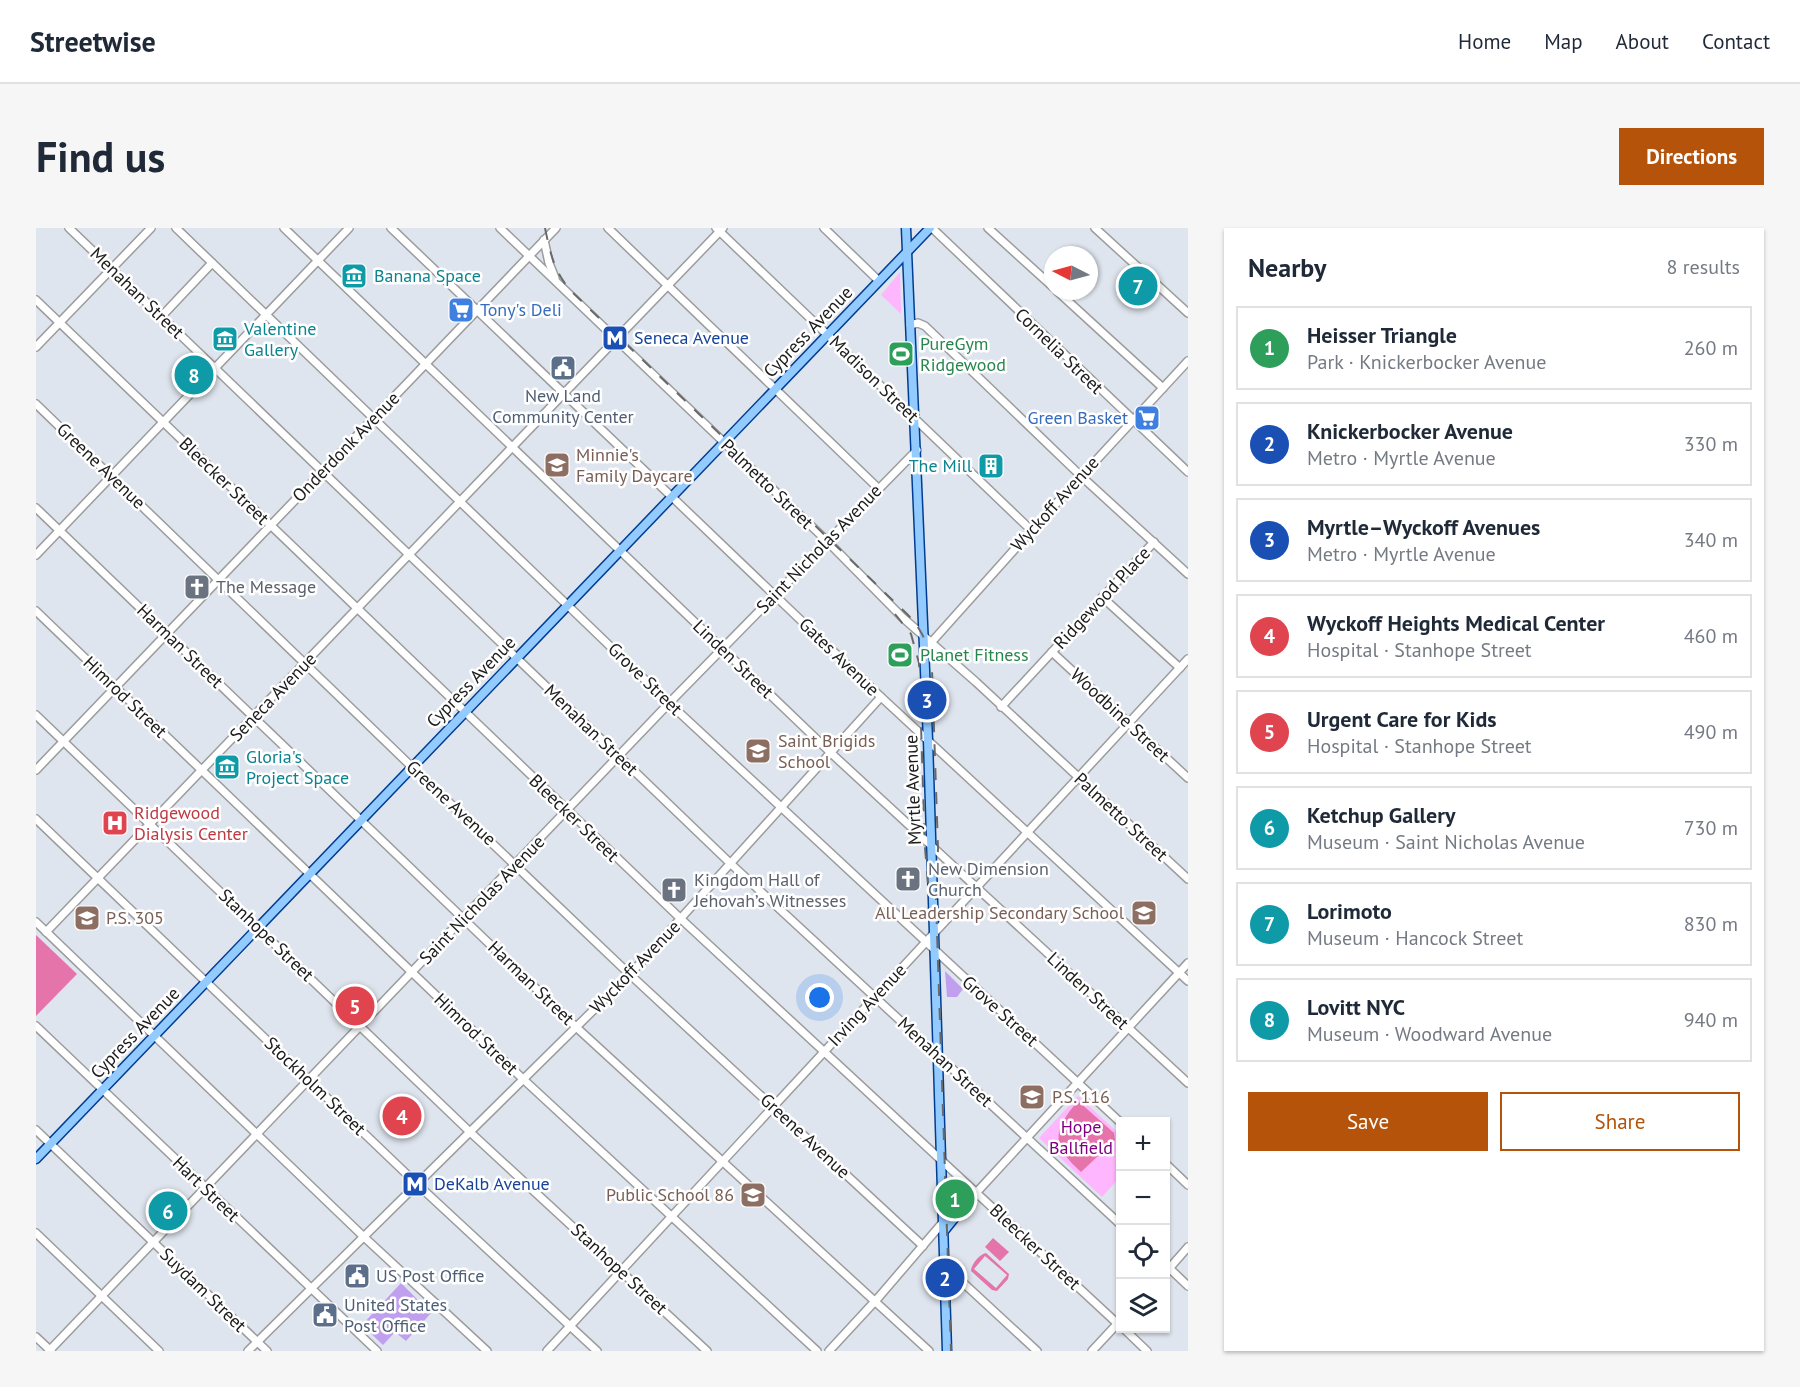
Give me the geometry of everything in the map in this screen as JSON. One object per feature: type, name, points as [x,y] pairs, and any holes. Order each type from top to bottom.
[{"type":"main road","name":"Myrtle Avenue","points":[[906,228],[925,650],[947,1351]]},
{"type":"main road","name":"Cypress Avenue","points":[[36,1159],[931,228]]},
{"type":"main road","points":[[944,1226],[965,1205]]},
{"type":"street","name":"Menahan Street","points":[[69,228],[730,864],[1116,1220]]},
{"type":"street","points":[[36,347],[151,228]]},
{"type":"street","name":"Grove Street","points":[[176,228],[669,703],[1116,1118]]},
{"type":"street","name":"Linden Street","points":[[284,228],[831,753],[1188,1083]]},
{"type":"street","points":[[36,555],[349,228]]},
{"type":"street","name":"Gates Avenue","points":[[391,228],[774,596],[1188,981]]},
{"type":"street","name":"Palmetto Street","points":[[501,228],[902,617],[1188,879]]},
{"type":"street","name":"Onderdonk Avenue","points":[[36,770],[556,228]]},
{"type":"street","points":[[608,228],[878,488]]},
{"type":"street","points":[[824,228],[879,281]]},
{"type":"street","name":"Cornelia Street","points":[[931,228],[1188,472]]},
{"type":"street","points":[[988,228],[1044,279]]},
{"type":"street","points":[[1095,228],[1188,314]]},
{"type":"street","name":"Seneca Avenue","points":[[46,932],[720,229]]},
{"type":"street","name":"Madison Street","points":[[720,229],[1031,530]]},
{"type":"street","name":"Palmetto Street","points":[[544,240],[549,263],[558,283]]},
{"type":"street","points":[[161,317],[212,263]]},
{"type":"street","name":"Bleecker Street","points":[[36,300],[681,919],[1116,1321]]},
{"type":"street","points":[[1067,300],[1163,388]]},
{"type":"street","points":[[910,325],[918,323],[924,326],[1081,476],[1188,574]]},
{"type":"street","name":"Wyckoff Avenue","points":[[925,650],[1132,420],[1186,366]]},
{"type":"street","name":"Greene Avenue","points":[[36,404],[630,974],[923,1246]]},
{"type":"street","name":"Saint Nicholas Avenue","points":[[50,1351],[669,703],[917,450]]},
{"type":"street","name":"Harman Street","points":[[36,508],[576,1027],[929,1351]]},
{"type":"street","name":"Ridgewood Place","points":[[1001,707],[1154,542]]},
{"type":"street","points":[[1102,597],[1180,668]]},
{"type":"street","name":"Himrod Street","points":[[36,611],[523,1079],[817,1351]]},
{"type":"street","name":"Woodbine Street","points":[[1052,652],[1188,778]]},
{"type":"street","name":"Irving Avenue","points":[[547,1351],[1188,659]]},
{"type":"street","name":"Wyckoff Avenue","points":[[248,1351],[630,974],[881,697]]},
{"type":"street","name":"Stanhope Street","points":[[36,715],[470,1132],[707,1351]]},
{"type":"street","name":"Stockholm Street","points":[[36,819],[417,1184],[597,1351]]},
{"type":"street","points":[[36,922],[364,1237],[487,1351]]},
{"type":"street","points":[[965,1205],[1188,963]]},
{"type":"street","name":"Hart Street","points":[[36,1026],[377,1351]]},
{"type":"street","name":"Suydam Street","points":[[36,1130],[267,1351]]},
{"type":"street","points":[[1170,1168],[1188,1185]]},
{"type":"street","points":[[829,1351],[923,1246],[944,1226]]},
{"type":"street","points":[[36,1233],[159,1351]]},
{"type":"street","points":[[1170,1265],[1188,1247]]},
{"type":"street","points":[[945,1266],[1037,1351]]},
{"type":"street","points":[[1170,1271],[1188,1286]]},
{"type":"street","points":[[1092,1351],[1116,1329]]},
{"type":"street","name":"Bleecker Street","points":[[1128,1333],[1147,1351]]},
{"type":"street","points":[[36,1337],[50,1351]]},
{"type":"shaded area","points":[[945,971],[963,989],[957,997],[947,997]]},
{"type":"shaded area","points":[[401,1283],[431,1313],[406,1341],[395,1332],[383,1345],[362,1325]]},
{"type":"green space","points":[[900,272],[901,312],[901,314],[881,295]]},
{"type":"green space","points":[[36,935],[77,974],[36,1016]]},
{"type":"green space","name":"Hope Ballfield","points":[[1078,1096],[1116,1131],[1116,1181],[1102,1197],[1039,1138]]},
{"type":"green space","points":[[1078,1101],[1114,1133],[1115,1140],[1081,1172],[1064,1154],[1058,1138],[1063,1121]]},
{"type":"green space","points":[[993,1238],[1009,1252],[1000,1261],[985,1247]]},
{"type":"green space","points":[[986,1253],[1009,1274],[1008,1279],[997,1291],[992,1290],[971,1271],[974,1262]],"holes":[[[985,1256],[1007,1275],[996,1288],[974,1269]]]},
{"type":"railway","points":[[545,228],[557,269],[571,291],[907,614],[917,626],[930,654],[938,848],[936,900],[951,1351]]},
{"type":"railway","points":[[895,614],[911,634],[919,663],[925,848],[929,895]]},
{"type":"place","name":"Banana Space","points":[[354,276]]},
{"type":"place","name":"Lorimoto","points":[[1138,286]]},
{"type":"place","name":"Tony's Deli","points":[[461,310]]},
{"type":"place","name":"Seneca Avenue","points":[[615,338]]},
{"type":"place","name":"Valentine Gallery","points":[[225,339]]},
{"type":"place","name":"PureGym Ridgewood","points":[[901,354]]},
{"type":"place","name":"New Land Community Center","points":[[563,368]]},
{"type":"place","name":"Lovitt NYC","points":[[194,375]]},
{"type":"place","name":"Green Basket","points":[[1147,418]]},
{"type":"place","name":"Minnie's Family Daycare","points":[[557,465]]},
{"type":"place","name":"The Mill","points":[[991,466]]},
{"type":"place","name":"The Message","points":[[197,587]]},
{"type":"place","name":"Planet Fitness","points":[[900,655]]},
{"type":"place","name":"Myrtle–Wyckoff Avenues","points":[[927,700]]},
{"type":"place","name":"Saint Brigids School","points":[[758,751]]},
{"type":"place","name":"Gloria's Project Space","points":[[227,767]]},
{"type":"place","name":"Ridgewood Dialysis Center","points":[[115,823]]},
{"type":"place","name":"New Dimension Church","points":[[908,879]]},
{"type":"place","name":"Kingdom Hall of Jehovah’s Witnesses","points":[[674,890]]},
{"type":"place","name":"All Leadership Secondary School","points":[[1144,913]]},
{"type":"place","name":"P.S. 305","points":[[87,918]]},
{"type":"place","name":"Urgent Care for Kids","points":[[355,1006]]},
{"type":"place","name":"P.S. 116","points":[[1032,1097]]},
{"type":"place","name":"Wyckoff Heights Medical Center","points":[[402,1116]]},
{"type":"place","name":"DeKalb Avenue","points":[[415,1184]]},
{"type":"place","name":"Public School 86","points":[[753,1195]]},
{"type":"place","name":"Heisser Triangle","points":[[955,1199]]},
{"type":"place","name":"Ketchup Gallery","points":[[168,1211]]},
{"type":"place","name":"US Post Office","points":[[357,1276]]},
{"type":"place","name":"Knickerbocker Avenue","points":[[945,1278]]},
{"type":"place","name":"United States Post Office","points":[[325,1315]]}]
